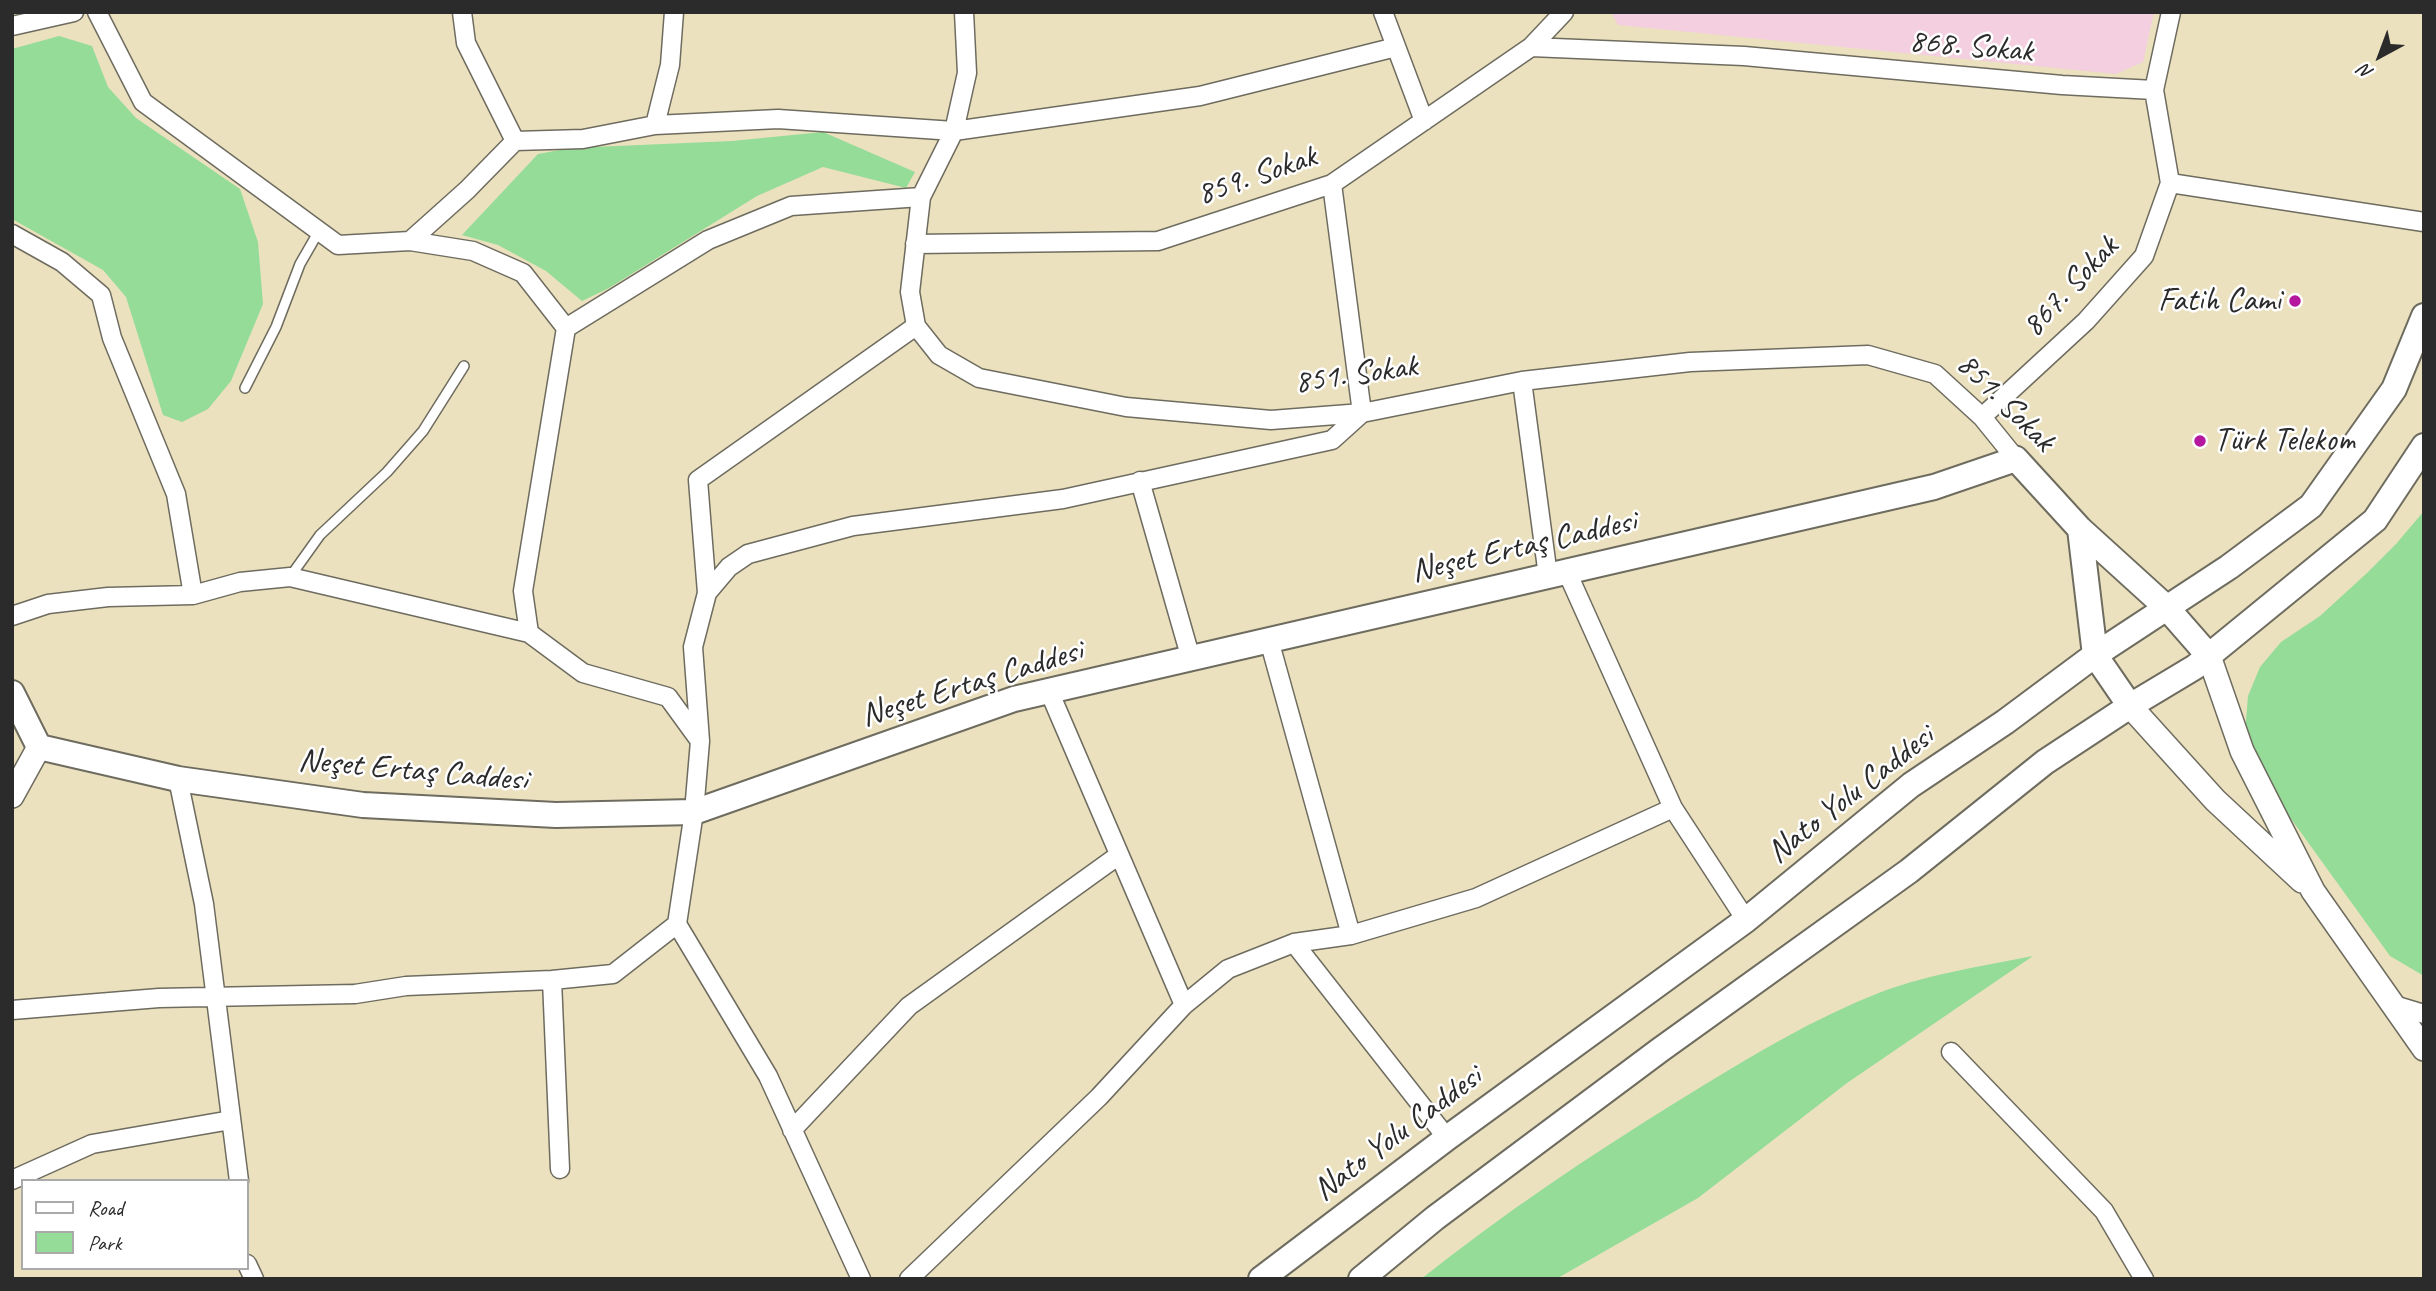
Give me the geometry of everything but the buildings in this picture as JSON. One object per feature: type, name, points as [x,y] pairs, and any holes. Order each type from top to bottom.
[{"type":"main road","name":"Nato Yolu Caddesi","points":[[1261,1279],[1447,1138],[1746,920],[1911,786],[2005,722],[2095,655],[2229,567],[2311,506],[2394,389],[2424,316]]},
{"type":"main road","points":[[1361,1279],[1436,1218],[1660,1050],[1909,871],[2045,762],[2195,667],[2375,520],[2424,446]]},
{"type":"main road","name":"851. Sokak","points":[[2016,459],[2080,529],[2167,608],[2208,656]]},
{"type":"main road","name":"Neşet Ertaş Caddesi","points":[[39,747],[178,779],[363,805],[556,816],[694,812],[1014,699],[1934,487],[2016,459]]},
{"type":"main road","points":[[2080,529],[2095,655],[2130,706]]},
{"type":"main road","points":[[12,693],[39,747]]},
{"type":"street","points":[[12,26],[74,12]]},
{"type":"street","points":[[97,12],[143,102],[338,245],[410,241],[473,251],[523,273],[566,328],[523,591],[528,633]]},
{"type":"street","points":[[462,12],[466,43],[516,141]]},
{"type":"street","points":[[655,125],[670,65],[674,12]]},
{"type":"street","name":"851. Sokak","points":[[964,12],[967,74],[954,131],[921,197],[910,292],[916,326],[939,355],[979,378],[1126,407],[1271,421],[1362,413],[1522,381],[1690,362],[1868,355],[1935,374],[1982,417],[2016,459]]},
{"type":"street","points":[[1382,12],[1424,121]]},
{"type":"street","name":"859. Sokak","points":[[915,244],[1158,241],[1332,184],[1531,47],[1564,12]]},
{"type":"street","name":"867. Sokak","points":[[1982,417],[2086,321],[2144,256],[2169,183],[2154,90],[2171,12]]},
{"type":"street","points":[[410,241],[516,141],[583,139],[655,125],[778,119],[954,131],[1200,96],[1396,47]]},
{"type":"street","name":"868. Sokak","points":[[1531,47],[1744,56],[2062,85],[2154,90]]},
{"type":"street","points":[[2169,183],[2424,222]]},
{"type":"street","points":[[707,593],[729,567],[748,554],[853,526],[1063,499],[1332,440],[1362,413],[1332,184]]},
{"type":"street","points":[[566,328],[708,240],[790,206],[921,197]]},
{"type":"street","points":[[12,234],[62,262],[101,295],[112,338],[176,494],[193,595]]},
{"type":"street","points":[[861,1279],[768,1076],[677,924],[694,812],[700,741],[694,648],[707,593],[698,481],[916,326]]},
{"type":"street","points":[[1522,381],[1557,574],[1672,808],[1746,920]]},
{"type":"street","points":[[1140,481],[1191,659]]},
{"type":"street","points":[[12,616],[60,602],[108,597],[193,595],[240,582],[290,577],[528,633],[583,673],[668,697],[700,741]]},
{"type":"street","points":[[1269,640],[1351,935]]},
{"type":"street","points":[[2208,656],[2242,751],[2313,891],[2424,1049]]},
{"type":"street","points":[[1049,691],[1184,1005]]},
{"type":"street","points":[[2130,706],[2215,800],[2313,891]]},
{"type":"street","points":[[12,796],[39,747]]},
{"type":"street","points":[[178,779],[204,904],[239,1179]]},
{"type":"street","points":[[909,1279],[1099,1097],[1184,1005],[1228,969],[1294,943],[1351,935],[1476,898],[1672,808]]},
{"type":"street","points":[[792,1130],[909,1006],[1119,855]]},
{"type":"street","points":[[12,1010],[159,998],[355,994],[406,986],[552,980],[613,974],[677,924]]},
{"type":"street","points":[[1294,943],[1447,1138]]},
{"type":"street","points":[[552,980],[560,1169]]},
{"type":"street","points":[[2391,1004],[2424,1014]]},
{"type":"street","points":[[1951,1052],[2104,1212],[2144,1279]]},
{"type":"street","points":[[12,1180],[92,1144],[231,1120]]},
{"type":"lane","points":[[245,388],[275,327],[300,264],[319,231]]},
{"type":"lane","points":[[290,577],[320,535],[387,472],[423,431],[464,366]]},
{"type":"shaded area","points":[[1611,12],[2154,12],[2143,62],[2116,74],[1618,25]]},
{"type":"green space","points":[[59,36],[92,46],[108,87],[136,118],[240,189],[258,242],[263,304],[231,381],[208,409],[182,422],[163,415],[126,297],[103,270],[12,219],[12,49]]},
{"type":"green space","points":[[823,132],[915,172],[906,188],[823,167],[757,196],[609,288],[582,301],[546,271],[498,245],[462,235],[538,154],[571,148],[732,141]]},
{"type":"green space","points":[[2424,511],[2424,976],[2390,956],[2263,780],[2245,733],[2248,696],[2260,667],[2281,642],[2320,616],[2367,573]]},
{"type":"green space","points":[[2033,956],[1847,1083],[1698,1198],[1556,1279],[1421,1279],[1579,1164],[1795,1032],[1889,989],[1950,972]]},
{"type":"place","name":"Fatih Cami","points":[[2295,301]]},
{"type":"place","name":"Türk Telekom","points":[[2200,441]]}]
